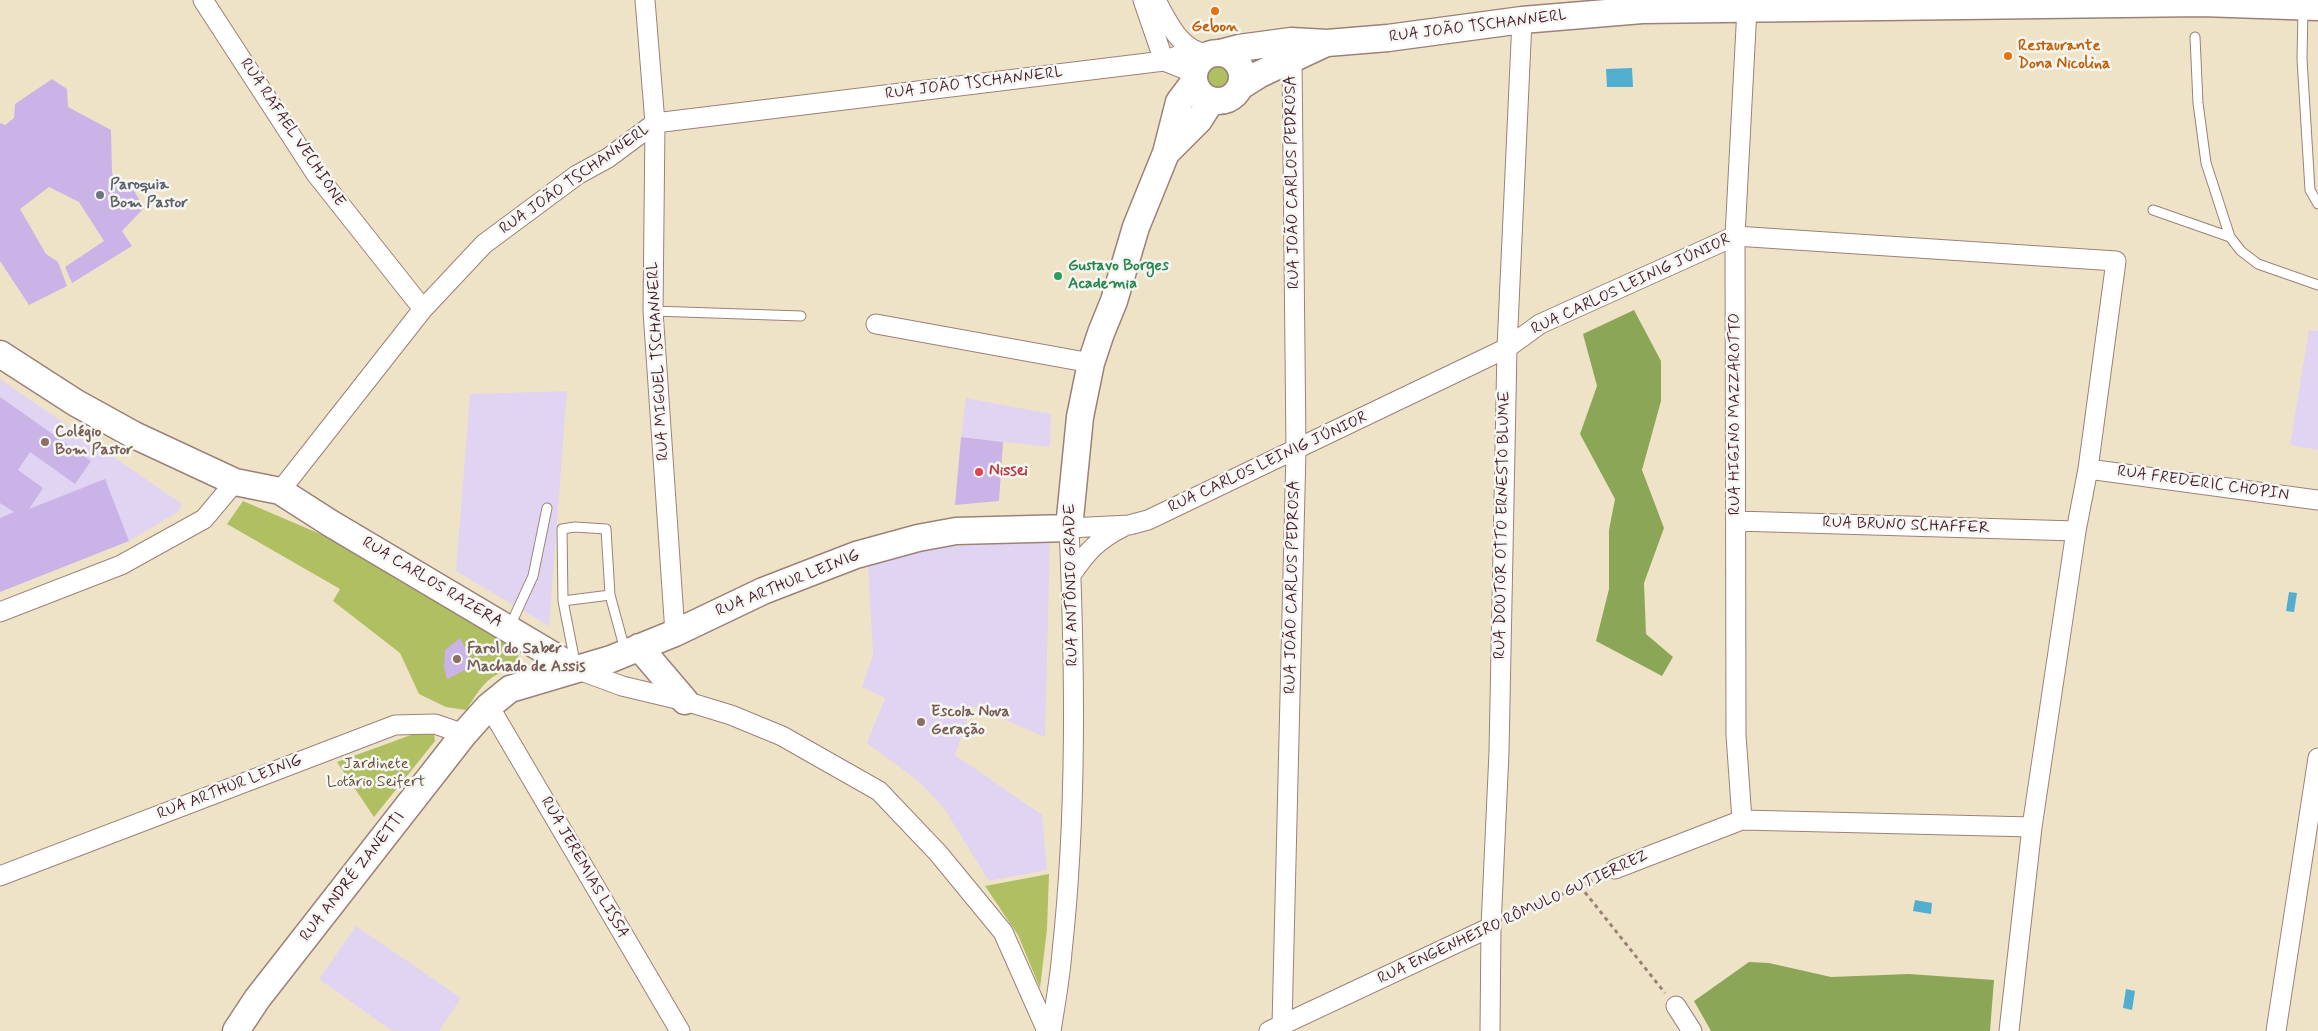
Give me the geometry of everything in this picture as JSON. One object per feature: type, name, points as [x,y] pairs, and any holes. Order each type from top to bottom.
[{"type":"main road","name":"RUA JOÃO TSCHANNERL","points":[[1203,62],[1239,48],[1291,41],[1328,43],[1388,38],[1522,20],[1633,10],[1886,3],[2203,2],[2311,7]]},
{"type":"main road","name":"RUA JOÃO TSCHANNERL","points":[[1241,86],[1260,74],[1328,43]]},
{"type":"main road","points":[[1229,55],[1236,61],[1242,77],[1241,86],[1236,94],[1229,99],[1212,101],[1204,96],[1203,62],[1229,55]]},
{"type":"main road","name":"RUA ANTÔNIO GRADE","points":[[1069,528],[1080,417],[1092,363],[1101,333],[1114,301],[1136,227],[1166,153],[1179,102],[1203,62]]},
{"type":"main road","name":"RUA ANTÔNIO GRADE","points":[[1166,153],[1199,120],[1212,101]]},
{"type":"main road","name":"RUA CARLOS RAZERA","points":[[0,354],[104,420],[235,482],[280,491],[338,528],[576,669]]},
{"type":"main road","name":"RUA ARTHUR LEINIG","points":[[576,669],[675,633],[762,591],[856,555],[918,538],[956,531],[1069,528]]},
{"type":"main road","points":[[632,650],[685,701]]},
{"type":"main road","name":"RUA ANDRÉ ZANETTI","points":[[236,1031],[257,999],[464,734],[489,706],[510,690],[576,669]]},
{"type":"street","name":"RUA MIGUEL TSCHANNERL","points":[[645,0],[655,123],[653,311],[675,633]]},
{"type":"street","points":[[1143,0],[1164,61]]},
{"type":"street","points":[[1156,0],[1178,38],[1203,62]]},
{"type":"street","name":"RUA RAFAEL VECHIONE","points":[[212,4],[316,174],[423,309]]},
{"type":"street","name":"RUA HIGINO MAZZAROTTO","points":[[1742,820],[1736,735],[1735,236],[1746,8]]},
{"type":"street","name":"RUA DOUTOR OTTO ERNESTO BLUME","points":[[1490,1031],[1491,927],[1499,752],[1507,348],[1522,20]]},
{"type":"street","name":"RUA JOÃO CARLOS PEDROSA","points":[[1276,1028],[1296,450],[1292,59]]},
{"type":"street","name":"RUA JOÃO TSCHANNERL","points":[[280,491],[423,309],[484,244],[577,174],[616,153],[655,123],[1164,61],[1203,62]]},
{"type":"street","name":"RUA CARLOS LEINIG JÚNIOR","points":[[1069,528],[1129,524],[1148,520],[1507,348],[1540,324],[1735,236],[2116,261],[2088,469]]},
{"type":"street","points":[[876,324],[1092,363]]},
{"type":"street","points":[[2009,1031],[2032,827],[2076,531],[2088,469]]},
{"type":"street","name":"RUA FREDERIC CHOPIN","points":[[2088,469],[2318,500]]},
{"type":"street","points":[[0,612],[121,565],[204,519],[235,482]]},
{"type":"street","name":"RUA BRUNO SCHAFFER","points":[[1736,521],[2076,531]]},
{"type":"street","name":"RUA CARLOS LEINIG JÚNIOR","points":[[1071,575],[1094,544],[1104,536],[1129,524]]},
{"type":"street","name":"RUA ANTÔNIO GRADE","points":[[1051,1031],[1062,953],[1068,884],[1073,671],[1069,528]]},
{"type":"street","name":"RUA CARLOS RAZERA","points":[[576,669],[622,686],[685,701],[731,715],[782,736],[878,791],[938,852],[1003,932],[1047,1031]]},
{"type":"street","name":"RUA JEREMIAS LISSA","points":[[489,706],[680,1031]]},
{"type":"street","name":"RUA ARTHUR LEINIG","points":[[0,876],[395,725],[435,724],[464,734]]},
{"type":"street","points":[[2276,1031],[2318,758]]},
{"type":"street","name":"RUA ENGENHEIRO RÔMULO GUTIERREZ","points":[[1615,869],[1742,820],[2032,827]]},
{"type":"street","name":"RUA ENGENHEIRO RÔMULO GUTIERREZ","points":[[1276,1028],[1491,927]]},
{"type":"street","points":[[1676,1006],[1692,1031]]},
{"type":"lane","points":[[2311,7],[2302,59],[2310,190],[2318,204]]},
{"type":"lane","points":[[2195,37],[2198,103],[2206,163],[2230,237],[2241,251],[2258,264],[2318,285]]},
{"type":"lane","points":[[2153,210],[2230,237]]},
{"type":"lane","points":[[653,311],[801,316]]},
{"type":"lane","points":[[508,628],[533,576],[547,508]]},
{"type":"lane","points":[[576,669],[563,601],[562,529],[575,527],[606,529],[610,595],[632,650]]},
{"type":"lane","points":[[563,601],[610,595]]},
{"type":"path","name":"RUA ENGENHEIRO RÔMULO GUTIERREZ","points":[[1491,927],[1615,869]]},
{"type":"path","points":[[1580,886],[1676,1006]]},
{"type":"shaded area","points":[[2309,330],[2318,331],[2318,450],[2290,445]]},
{"type":"shaded area","name":"Colégio Bom Pastor","points":[[0,379],[182,504],[178,512],[129,541],[0,592]]},
{"type":"shaded area","points":[[567,391],[549,626],[456,571],[470,394]]},
{"type":"shaded area","points":[[966,398],[1051,414],[1050,447],[961,437]]},
{"type":"shaded area","name":"Escola Nova Geração","points":[[1050,542],[1045,737],[972,706],[955,755],[1042,815],[1047,870],[989,881],[943,807],[917,780],[867,743],[885,698],[862,687],[873,655],[868,566],[935,547]]},
{"type":"shaded area","points":[[356,926],[461,998],[439,1031],[392,1031],[319,979]]},
{"type":"green space","points":[[1218,65],[1226,69],[1230,77],[1226,85],[1218,89],[1210,85],[1206,77],[1210,69]]},
{"type":"green space","points":[[1634,310],[1661,361],[1661,401],[1642,470],[1664,528],[1644,583],[1646,634],[1673,657],[1662,676],[1596,641],[1609,589],[1609,530],[1615,499],[1580,434],[1597,386],[1583,334]]},
{"type":"green space","points":[[243,501],[339,542],[423,594],[512,644],[518,653],[519,663],[512,669],[498,674],[488,681],[466,710],[446,707],[419,694],[400,653],[333,601],[340,589],[227,524]]},
{"type":"green space","name":"Jardinete Lotário Seifert","points":[[422,731],[434,732],[435,741],[374,817],[337,762]]},
{"type":"green space","points":[[1049,874],[1047,929],[1040,988],[1018,935],[985,886]]},
{"type":"green space","points":[[1749,962],[1769,963],[1831,977],[1909,974],[1994,980],[1990,1031],[1711,1031],[1694,1001]]},
{"type":"water","points":[[1632,68],[1633,87],[1607,87],[1606,69]]},
{"type":"water","points":[[2289,592],[2297,593],[2294,612],[2286,611]]},
{"type":"water","points":[[1915,900],[1932,903],[1931,914],[1913,911]]},
{"type":"water","points":[[2126,989],[2135,991],[2132,1010],[2123,1008]]},
{"type":"building","name":"Paroquia Bom Pastor","points":[[52,79],[67,89],[68,107],[111,130],[112,173],[117,182],[129,182],[144,208],[122,231],[132,246],[72,283],[65,267],[104,241],[79,202],[49,187],[20,209],[46,254],[58,262],[67,286],[29,305],[0,261],[0,123],[5,125],[14,118],[15,104]]},
{"type":"building","name":"Colégio Bom Pastor","points":[[0,397],[91,461],[75,484],[30,452],[18,470],[43,488],[29,509],[105,479],[129,541],[0,592],[0,518],[14,512],[0,503]]},
{"type":"building","name":"Nissei","points":[[961,437],[1003,442],[999,501],[955,505]]},
{"type":"building","name":"Farol do Saber Machado de Assis","points":[[460,638],[473,666],[447,679],[444,667],[445,650]]},
{"type":"place","name":"Gebon","points":[[1215,11]]},
{"type":"place","name":"Restaurante Dona Nicolina","points":[[2008,56]]},
{"type":"place","name":"Paroquia Bom Pastor","points":[[100,195]]},
{"type":"place","name":"Gustavo Borges Academia","points":[[1058,276]]},
{"type":"place","name":"Colégio Bom Pastor","points":[[45,442]]},
{"type":"place","name":"Nissei","points":[[979,472]]},
{"type":"place","name":"Farol do Saber Machado de Assis","points":[[457,659]]},
{"type":"place","name":"Escola Nova Geração","points":[[921,722]]}]
